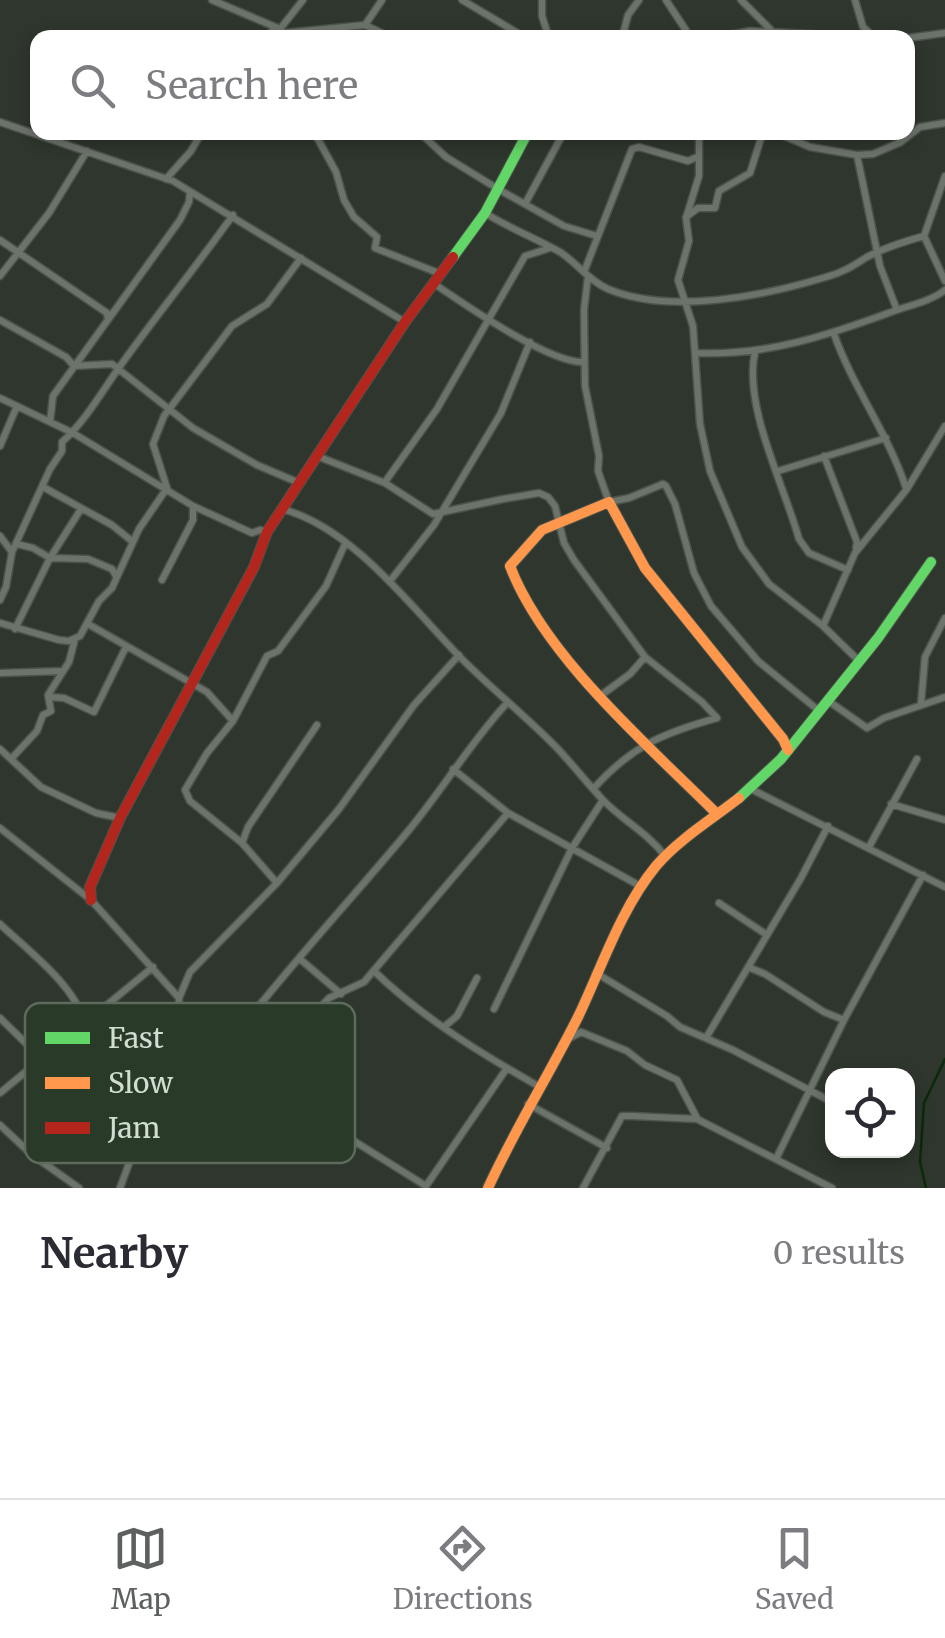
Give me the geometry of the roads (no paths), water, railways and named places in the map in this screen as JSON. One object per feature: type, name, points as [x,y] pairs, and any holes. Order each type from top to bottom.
[{"type":"street","points":[[212,0],[278,30]]},
{"type":"street","points":[[283,30],[303,0]]},
{"type":"street","points":[[365,25],[382,0]]},
{"type":"street","points":[[462,0],[513,30]]},
{"type":"street","points":[[542,0],[547,30]]},
{"type":"street","points":[[666,0],[674,4],[687,30]]},
{"type":"street","points":[[741,0],[770,30]]},
{"type":"street","points":[[856,0],[867,30]]},
{"type":"street","points":[[624,30],[637,1]]},
{"type":"street","points":[[306,30],[365,25],[375,30]]},
{"type":"street","points":[[915,37],[945,33]]},
{"type":"street","points":[[0,122],[30,132]]},
{"type":"street","points":[[915,129],[945,123]]},
{"type":"street","points":[[56,140],[166,178],[232,214],[405,322]]},
{"type":"street","points":[[166,178],[198,140]]},
{"type":"street","points":[[318,140],[354,217],[377,237],[375,248],[437,279],[489,320],[566,359],[584,362]]},
{"type":"street","points":[[428,140],[446,157],[498,189],[564,226],[597,236]]},
{"type":"street","points":[[91,900],[90,887],[120,818],[267,532],[405,322],[485,214],[524,140]]},
{"type":"street","points":[[525,204],[560,140]]},
{"type":"street","points":[[698,140],[699,176],[686,217],[689,241],[678,280],[696,353],[704,451],[734,532],[769,584],[782,598],[823,626],[859,661]]},
{"type":"street","points":[[686,217],[698,208],[715,208],[720,191],[747,176],[761,140]]},
{"type":"street","points":[[794,140],[856,156],[874,154],[902,140]]},
{"type":"street","points":[[697,157],[688,161],[638,147],[632,149],[597,236],[584,290],[584,362],[598,471],[609,502],[645,568],[788,750]]},
{"type":"street","points":[[0,276],[49,213],[87,150]]},
{"type":"street","points":[[856,156],[878,253],[897,310]]},
{"type":"street","points":[[945,176],[924,236],[945,281]]},
{"type":"street","points":[[50,422],[53,396],[180,220],[190,202],[190,191]]},
{"type":"street","points":[[0,600],[12,552],[62,450],[62,442],[73,434],[232,214]]},
{"type":"street","points":[[485,214],[551,248],[602,287],[641,299],[684,300],[766,293],[839,273],[924,236]]},
{"type":"street","points":[[0,240],[106,313],[109,322]]},
{"type":"street","points":[[385,482],[438,409],[525,256],[551,248]]},
{"type":"street","points":[[11,760],[37,731],[42,715],[51,710],[49,697],[75,638],[88,624],[167,488],[153,438],[168,408],[232,326],[267,304],[301,258]]},
{"type":"street","points":[[696,353],[755,352],[834,334],[945,290]]},
{"type":"street","points":[[0,320],[66,357],[74,366]]},
{"type":"street","points":[[834,334],[907,489]]},
{"type":"street","points":[[390,582],[441,513],[501,413],[530,342]]},
{"type":"street","points":[[755,352],[752,374],[756,407],[804,548],[848,570]]},
{"type":"street","points":[[74,366],[110,363],[221,445],[297,482]]},
{"type":"street","points":[[0,398],[73,434],[194,506],[252,532],[263,544]]},
{"type":"street","points":[[0,446],[18,406]]},
{"type":"street","points":[[855,553],[907,489],[945,426]]},
{"type":"street","points":[[778,471],[886,438]]},
{"type":"street","points":[[317,456],[385,482],[428,512],[441,513],[539,494],[548,497],[564,543],[645,657],[717,718],[647,741],[594,788]]},
{"type":"street","points":[[823,626],[857,542],[824,456]]},
{"type":"street","points":[[716,814],[600,696],[555,644],[510,572],[514,561],[538,533],[609,502],[666,486],[675,504],[694,573],[711,606],[758,661],[818,710]]},
{"type":"street","points":[[43,487],[133,542]]},
{"type":"street","points":[[162,580],[194,520],[194,506]]},
{"type":"street","points":[[15,629],[50,558],[81,509]]},
{"type":"street","points":[[282,510],[303,515],[390,582],[458,655],[556,746],[603,800],[665,856]]},
{"type":"street","points":[[252,532],[267,532]]},
{"type":"street","points":[[0,536],[12,552]]},
{"type":"street","points":[[16,544],[50,558],[88,560],[112,569],[116,578]]},
{"type":"street","points":[[276,883],[242,843],[190,801],[185,790],[233,721],[267,656],[278,651],[326,586],[345,544]]},
{"type":"street","points":[[488,1188],[612,938],[642,887],[665,856],[751,789],[788,750],[932,562]]},
{"type":"street","points":[[921,703],[925,657],[945,618]]},
{"type":"street","points":[[0,624],[58,640],[75,638]]},
{"type":"street","points":[[88,624],[207,692],[233,721]]},
{"type":"street","points":[[49,697],[64,698],[94,712],[126,647]]},
{"type":"street","points":[[180,1003],[190,972],[276,883],[339,809],[414,705],[458,655]]},
{"type":"street","points":[[600,696],[630,674],[645,657]]},
{"type":"street","points":[[0,673],[63,671]]},
{"type":"street","points":[[827,700],[867,728],[921,703],[945,697]]},
{"type":"street","points":[[259,1003],[427,808],[508,703]]},
{"type":"street","points":[[242,843],[248,826],[317,725]]},
{"type":"street","points":[[0,750],[41,787],[96,812],[120,818]]},
{"type":"street","points":[[869,847],[917,759]]},
{"type":"street","points":[[454,769],[508,812],[642,887]]},
{"type":"street","points":[[751,789],[945,887]]},
{"type":"street","points":[[494,1009],[572,848],[603,800]]},
{"type":"street","points":[[892,804],[945,820]]},
{"type":"street","points":[[324,1003],[353,989],[375,972],[508,812]]},
{"type":"street","points":[[706,1038],[828,826]]},
{"type":"street","points":[[0,828],[91,900],[180,998]]},
{"type":"street","points":[[776,1160],[844,1020],[923,875]]},
{"type":"street","points":[[719,903],[767,935]]},
{"type":"street","points":[[0,924],[75,1003]]},
{"type":"street","points":[[300,959],[340,994]]},
{"type":"street","points":[[748,967],[844,1020]]},
{"type":"street","points":[[110,1003],[153,968]]},
{"type":"street","points":[[375,972],[444,1028],[537,1088],[544,1114]]},
{"type":"street","points":[[596,973],[673,1024],[825,1098]]},
{"type":"street","points":[[444,1028],[457,1016],[477,978]]},
{"type":"street","points":[[0,1018],[25,1042]]},
{"type":"street","points":[[564,1041],[581,1032],[627,1051],[645,1065],[677,1080],[698,1119]]},
{"type":"street","points":[[355,1142],[426,1186],[507,1068]]},
{"type":"street","points":[[1,1091],[25,1071]]},
{"type":"street","points":[[528,1104],[606,1148]]},
{"type":"street","points":[[582,1188],[622,1116],[698,1119],[830,1188]]},
{"type":"street","points":[[0,1125],[25,1148]]},
{"type":"street","points":[[44,1163],[78,1188]]},
{"type":"street","points":[[120,1188],[129,1163]]},
{"type":"waterway","points":[[926,1188],[920,1162],[924,1103],[945,1059]]}]
